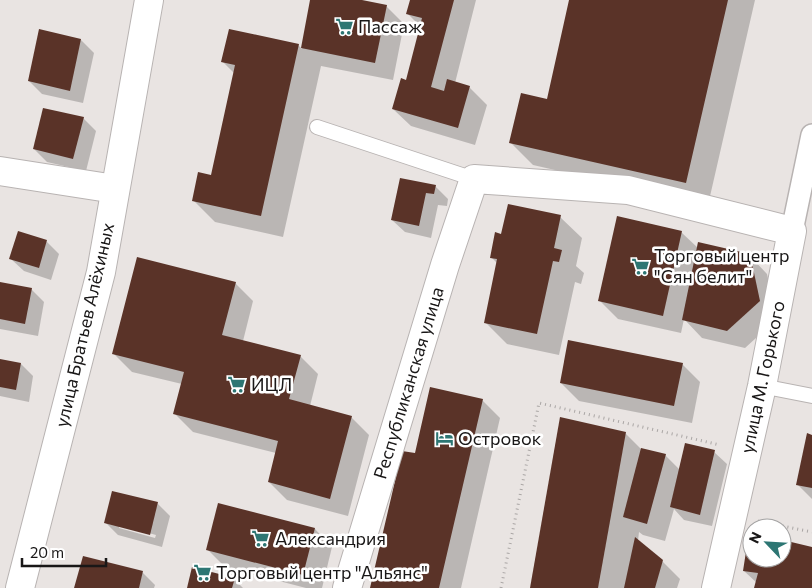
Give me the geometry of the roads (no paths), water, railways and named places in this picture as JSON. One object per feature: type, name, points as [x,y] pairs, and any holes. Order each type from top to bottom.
[{"type":"street","name":"улица Братьев Алёхиных","points":[[20,588],[101,272],[149,0]]},
{"type":"street","name":"улица М. Горького","points":[[716,588],[762,386],[812,135]]},
{"type":"street","points":[[0,171],[115,189]]},
{"type":"street","points":[[474,180],[628,190],[792,230]]},
{"type":"street","name":"Республиканская улица","points":[[347,588],[445,265],[474,180]]},
{"type":"lane","points":[[317,127],[474,180]]},
{"type":"lane","points":[[762,386],[812,396]]},
{"type":"place","name":"Пассаж","points":[[344,27]]},
{"type":"place","name":"Торговый центр \"Сян белит\"","points":[[640,266]]},
{"type":"place","name":"ИЦЛ","points":[[237,385]]},
{"type":"place","name":"Островок","points":[[444,439]]},
{"type":"place","name":"Александрия","points":[[261,539]]},
{"type":"place","name":"Торговый центр \"Альянс\"","points":[[202,573]]}]
